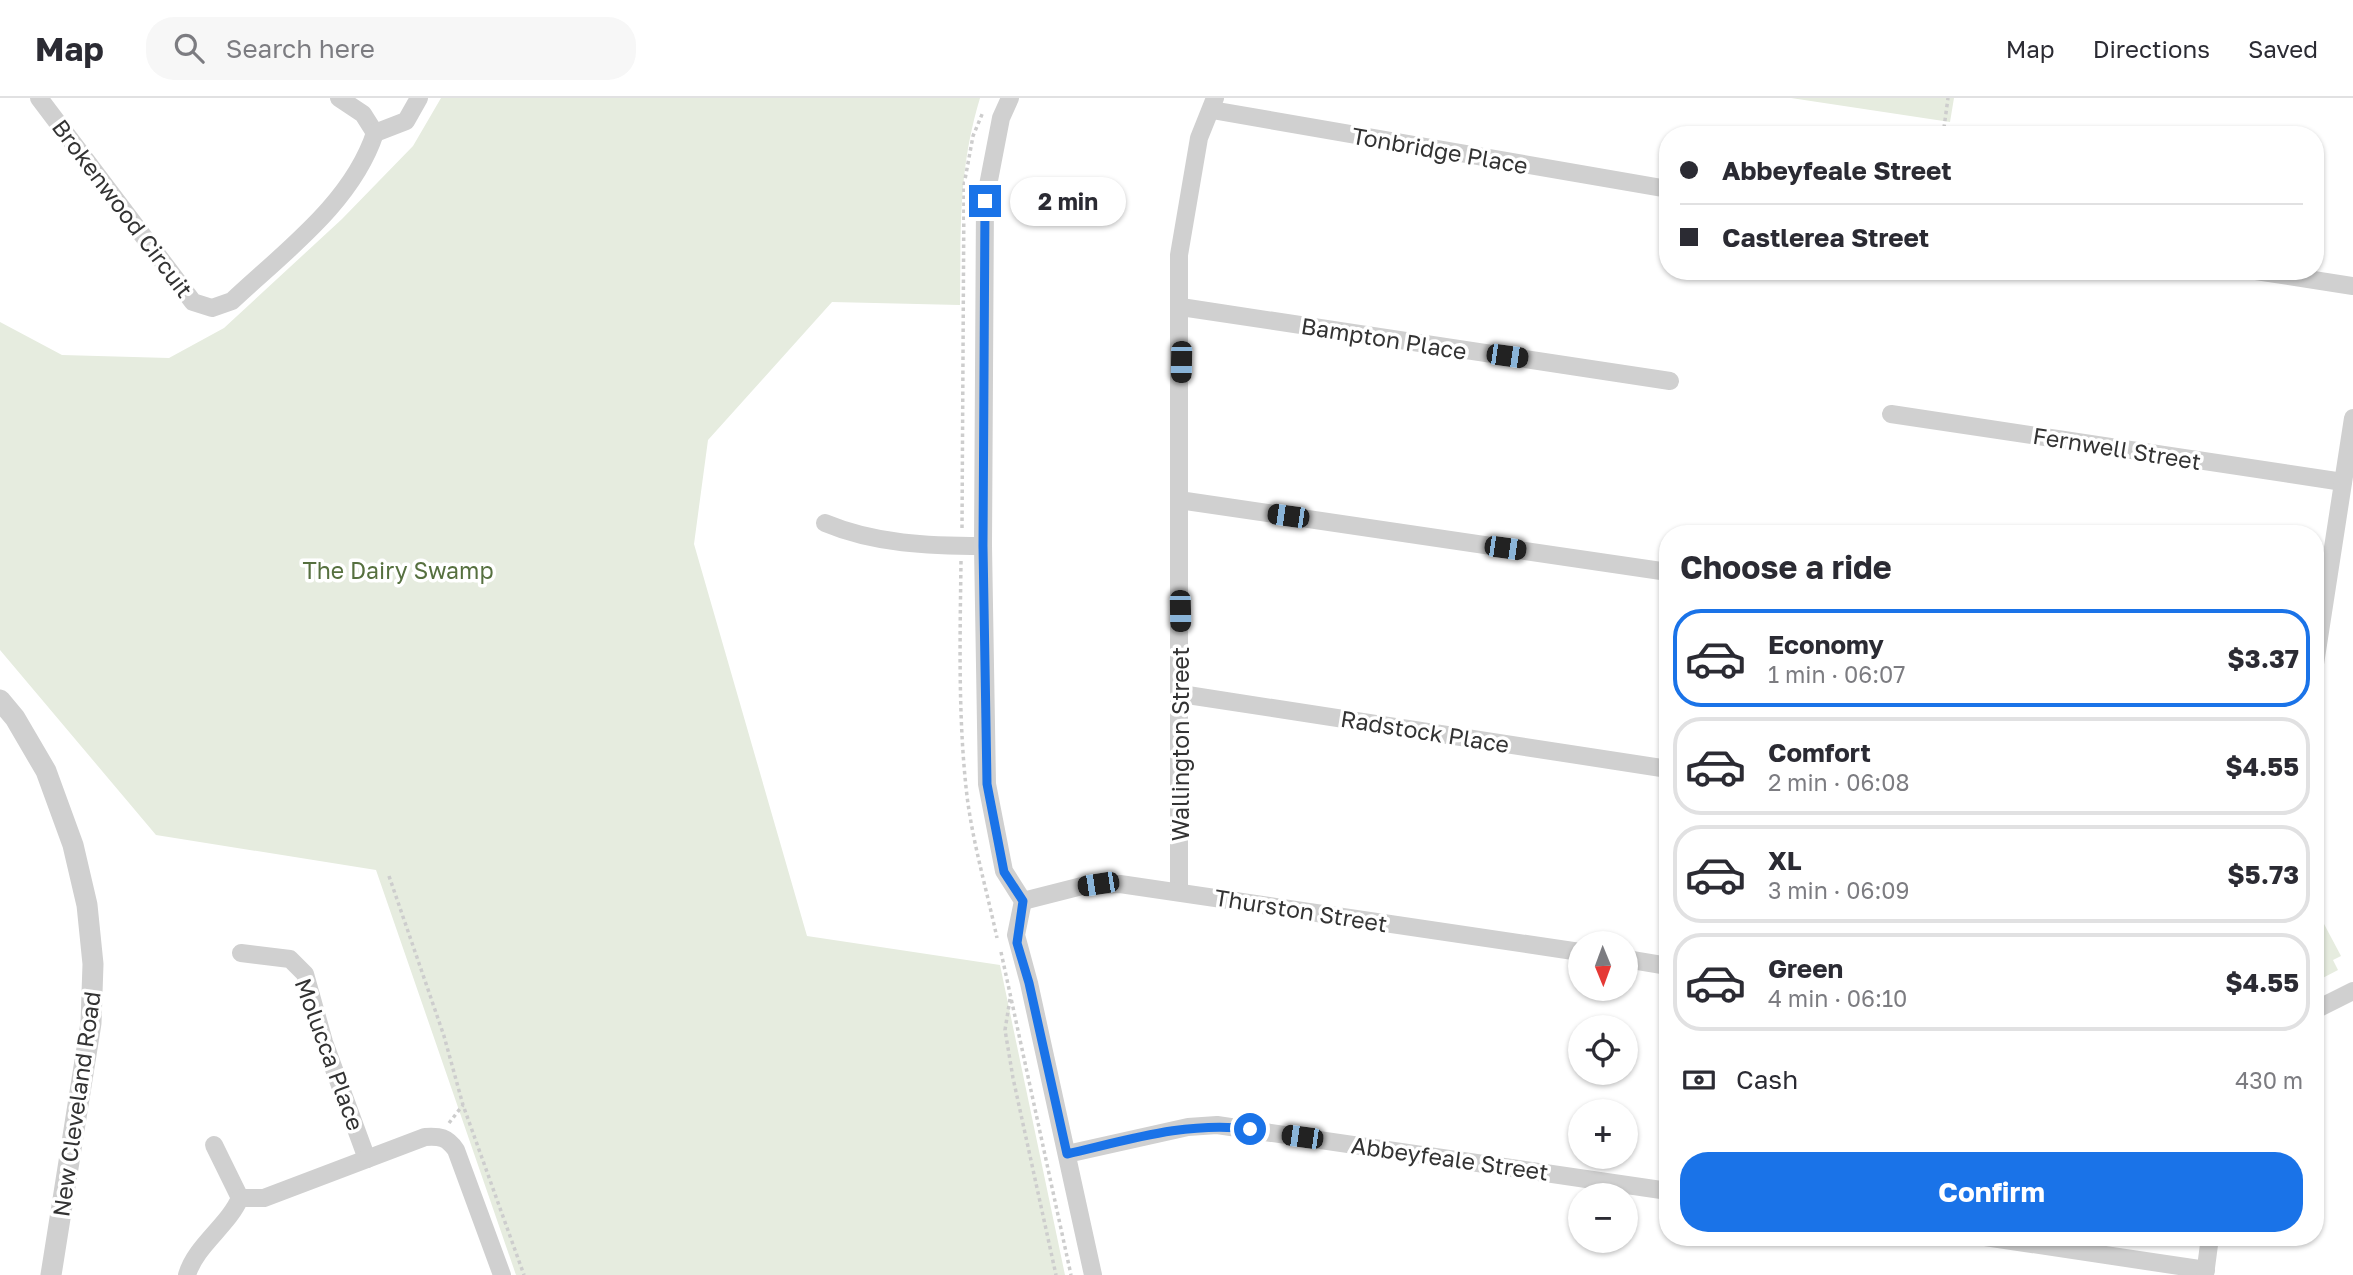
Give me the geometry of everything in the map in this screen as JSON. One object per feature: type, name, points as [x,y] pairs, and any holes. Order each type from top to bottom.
[{"type":"street","name":"Brokenwood Circuit","points":[[38,98],[193,302],[212,308],[232,301],[329,209],[367,157],[375,133]]},
{"type":"street","points":[[339,98],[363,114],[375,133],[406,121],[419,98]]},
{"type":"street","points":[[1010,98],[1001,118],[985,201],[983,546],[987,784],[1004,872],[1023,901],[1017,943],[1029,983],[1093,1275]]},
{"type":"street","name":"Tonbridge Place","points":[[1213,104],[1659,187]]},
{"type":"street","name":"Wallington Street","points":[[1179,891],[1180,255],[1199,138],[1213,104]]},
{"type":"street","points":[[2314,280],[2353,286]]},
{"type":"street","name":"Bampton Place","points":[[1181,307],[1670,381]]},
{"type":"street","name":"Fernwell Street","points":[[1891,414],[2343,482]]},
{"type":"street","points":[[2324,606],[2353,418]]},
{"type":"street","points":[[1179,500],[1659,571]]},
{"type":"street","points":[[825,523],[857,537],[938,546],[983,546]]},
{"type":"street","name":"Radstock Place","points":[[1181,694],[1659,768]]},
{"type":"street","name":"New Cleveland Road","points":[[0,700],[15,718],[46,771],[73,845],[88,905],[93,964],[91,1023],[51,1275]]},
{"type":"street","name":"Thurston Street","points":[[1023,901],[1098,884],[1179,891],[1568,950]]},
{"type":"street","name":"Molucca Place","points":[[241,953],[290,960],[305,974],[324,1042],[367,1159]]},
{"type":"street","points":[[1638,961],[1659,964]]},
{"type":"street","points":[[2324,1005],[2353,990]]},
{"type":"street","name":"Abbeyfeale Street","points":[[1067,1154],[1188,1127],[1217,1125],[1659,1190]]},
{"type":"street","points":[[240,1198],[264,1198],[425,1137],[439,1136],[449,1140],[456,1150],[502,1275]]},
{"type":"street","points":[[214,1145],[240,1198]]},
{"type":"street","points":[[187,1275],[193,1261],[228,1220],[240,1198]]},
{"type":"street","points":[[2040,1246],[2205,1273],[2209,1246]]},
{"type":"path","points":[[1944,126],[1948,98]]},
{"type":"path","points":[[389,876],[432,1000],[463,1105],[524,1275]]},
{"type":"path","points":[[990,906],[1072,1275]]},
{"type":"path","points":[[1010,997],[1005,1030],[1056,1275]]},
{"type":"path","points":[[439,1136],[463,1105]]},
{"type":"green space","name":"The Dairy Swamp","points":[[441,98],[980,98],[964,176],[960,305],[832,302],[708,440],[694,544],[807,936],[1000,965],[1065,1275],[516,1275],[376,870],[156,835],[0,650],[0,322],[62,355],[169,358],[224,328],[342,219],[413,146]]},
{"type":"green space","points":[[1791,98],[1954,98],[1950,122]]},
{"type":"green space","points":[[2324,924],[2341,956],[2333,960],[2338,970],[2324,977]]},
{"type":"route","points":[[985,201],[983,546],[987,784],[1004,872],[1020,892],[1023,901],[1016,929],[1017,943],[1029,983],[1067,1154],[1188,1127],[1217,1125],[1250,1129]]}]
